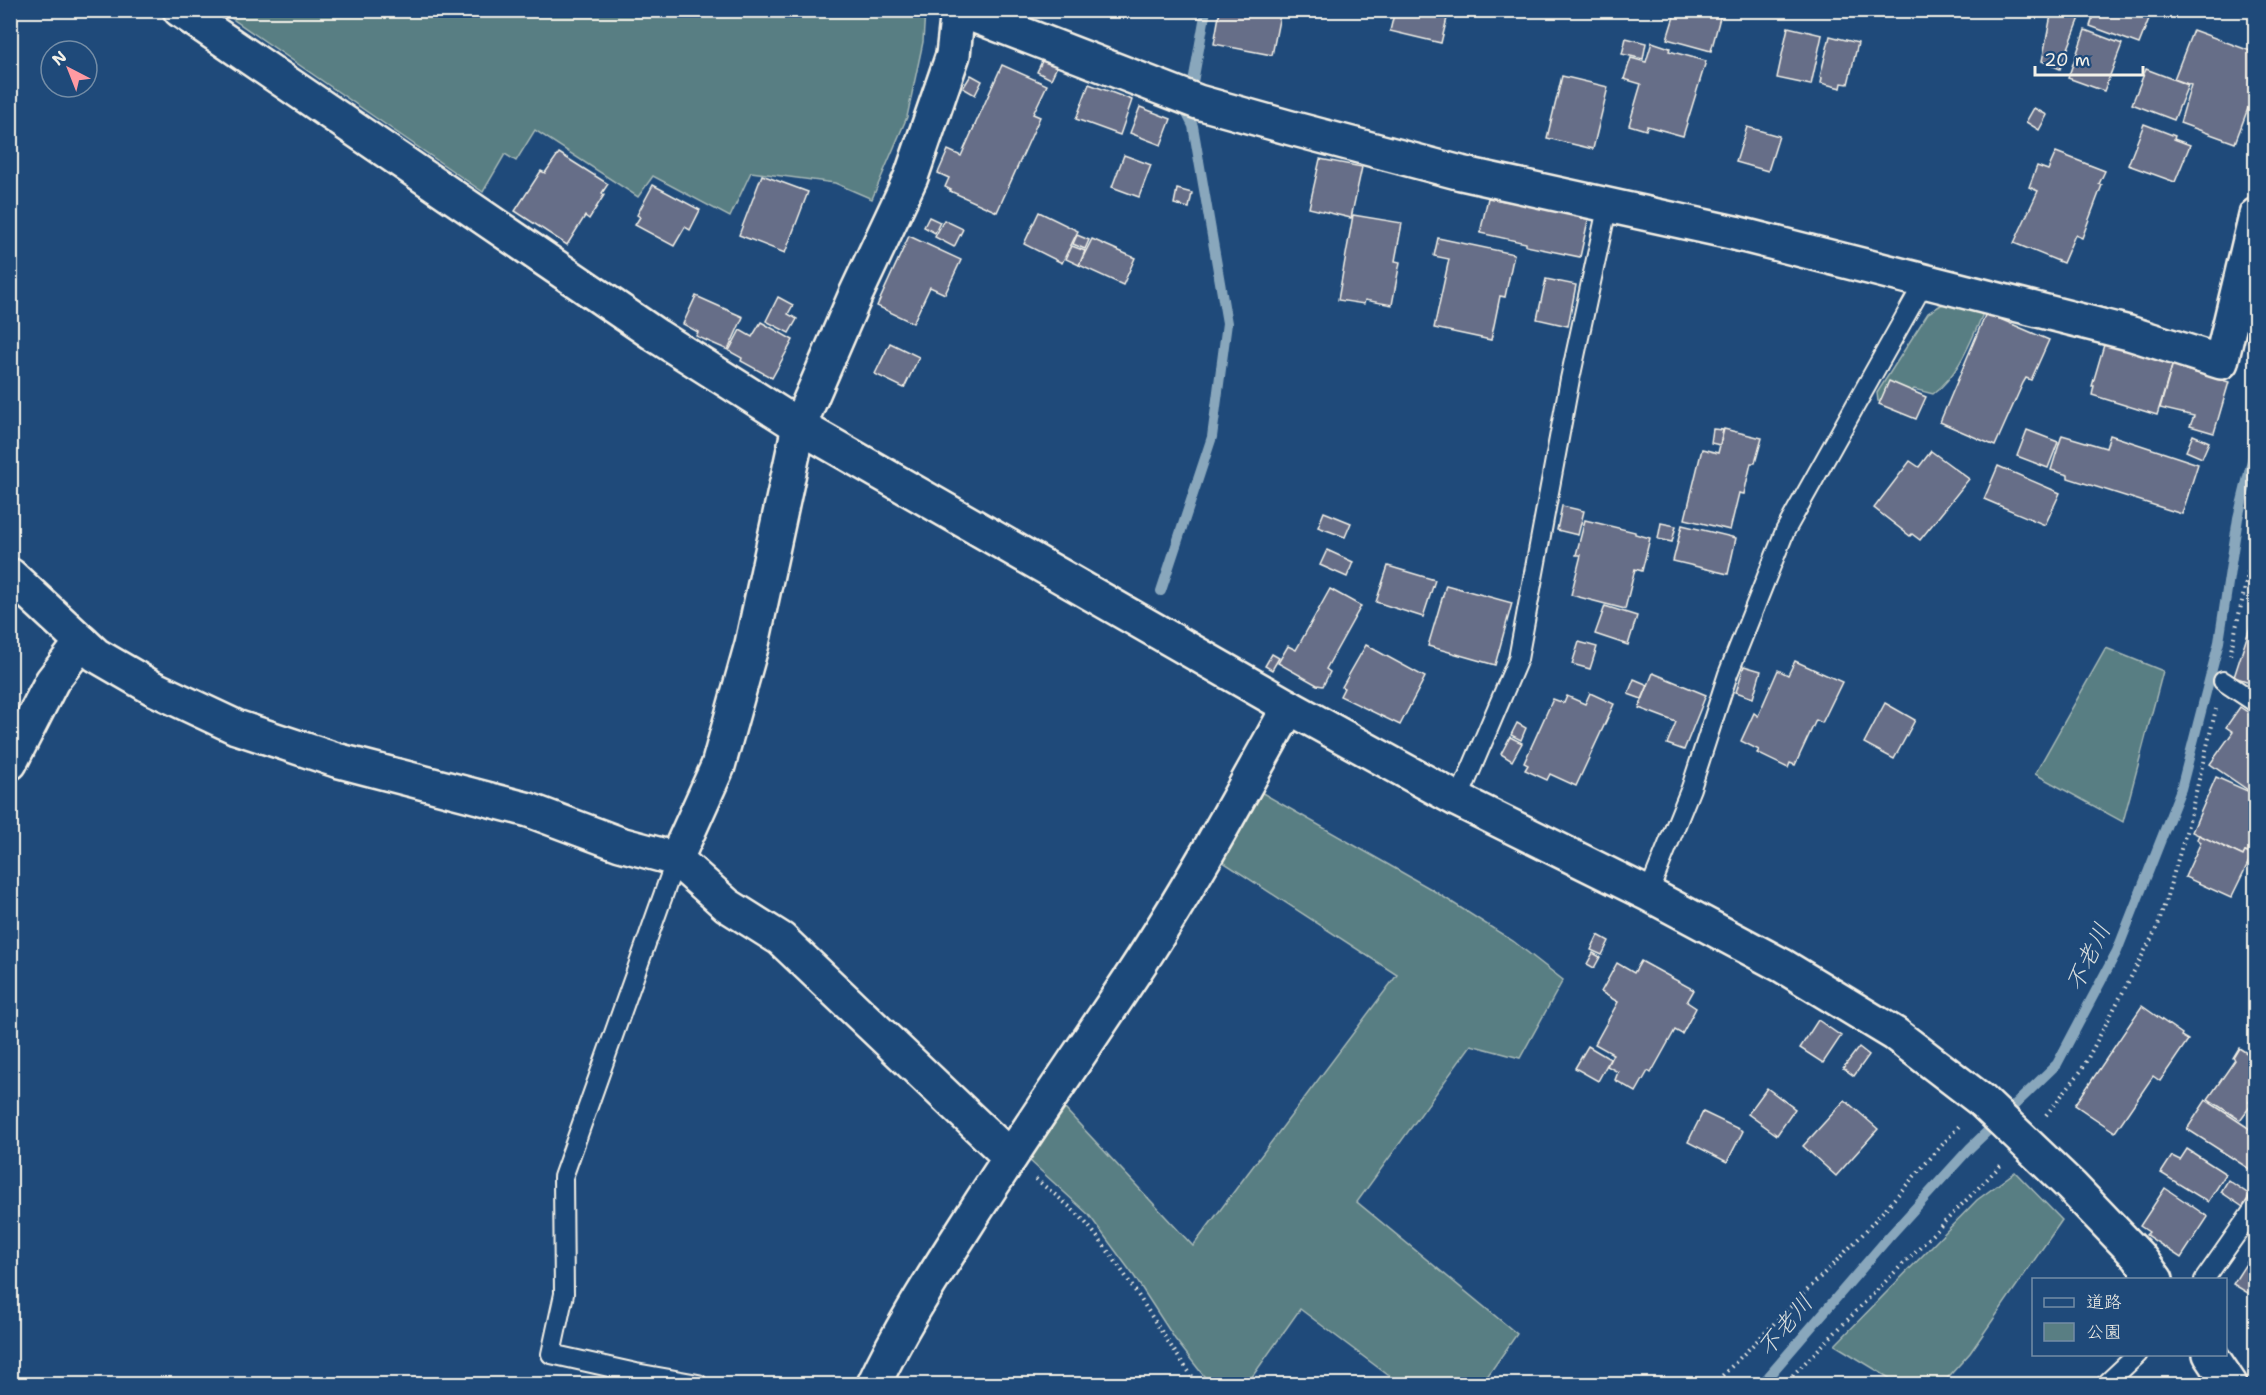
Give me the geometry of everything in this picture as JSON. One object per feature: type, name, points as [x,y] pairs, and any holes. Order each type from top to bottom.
[{"type":"street","points":[[180,10],[657,336],[799,426],[1289,707],[1458,800],[1648,894],[1783,966],[1895,1034],[1981,1100],[2101,1217],[2138,1256],[2154,1278]]},
{"type":"street","points":[[676,859],[718,766],[752,644],[799,426],[855,294],[911,177],[953,55],[959,10],[1198,102],[1461,173],[1735,233],[1925,281],[2129,333],[2221,362],[2256,215]]},
{"type":"street","points":[[10,575],[96,655],[153,688],[236,727],[336,760],[529,810],[620,844],[676,859],[727,905],[781,939],[1010,1157]]},
{"type":"street","points":[[10,763],[52,681],[82,642]]},
{"type":"street","points":[[874,1384],[888,1353],[937,1272],[1010,1157],[1134,972],[1219,834],[1289,707]]},
{"type":"street","points":[[2211,1356],[2230,1384]]},
{"type":"lane","points":[[1458,800],[1518,659],[1570,379],[1608,204]]},
{"type":"lane","points":[[1648,894],[1691,789],[1728,674],[1785,531],[1925,281]]},
{"type":"lane","points":[[2223,681],[2256,703]]},
{"type":"lane","points":[[676,859],[563,1177],[564,1294],[551,1354],[698,1384]]},
{"type":"lane","points":[[2205,1278],[2256,1206]]},
{"type":"lane","points":[[2106,1384],[2136,1356]]},
{"type":"path","points":[[1784,1384],[2024,1142],[2081,1071],[2158,926],[2187,829],[2256,538]]},
{"type":"path","points":[[1714,1384],[1862,1235],[1981,1100]]},
{"type":"path","points":[[1010,1157],[1083,1220],[1109,1253],[1174,1352],[1198,1384]]},
{"type":"green space","points":[[925,10],[923,42],[907,117],[872,199],[835,183],[751,172],[730,217],[653,176],[638,197],[535,130],[516,161],[505,154],[483,192],[221,11]]},
{"type":"green space","points":[[1959,300],[1978,307],[1982,316],[1950,378],[1933,394],[1914,389],[1898,402],[1878,401],[1877,393],[1928,313],[1941,305]]},
{"type":"green space","points":[[2106,648],[2163,671],[2123,822],[2035,774]]},
{"type":"green space","points":[[1259,791],[1431,889],[1513,941],[1563,980],[1520,1058],[1471,1045],[1357,1202],[1517,1334],[1482,1384],[1400,1384],[1300,1309],[1247,1384],[1210,1384],[1175,1339],[1134,1276],[1089,1215],[1029,1160],[1065,1109],[1193,1246],[1397,975],[1220,860]]},
{"type":"green space","points":[[2015,1172],[2062,1220],[1970,1353],[1942,1384],[1899,1384],[1835,1345],[1977,1200]]},
{"type":"building","points":[[1220,10],[1281,10],[1272,55],[1214,44]]},
{"type":"building","points":[[1395,10],[1449,10],[1441,43],[1390,31]]},
{"type":"building","points":[[1676,10],[1722,10],[1711,51],[1667,39]]},
{"type":"building","points":[[2052,10],[2083,10],[2060,69],[2042,61]]},
{"type":"building","points":[[2095,10],[2168,10],[2165,16],[2152,11],[2139,44],[2090,26]]},
{"type":"building","points":[[1788,27],[1822,35],[1811,85],[1777,78]]},
{"type":"building","points":[[2085,30],[2122,44],[2104,91],[2068,78]]},
{"type":"building","points":[[2193,30],[2256,53],[2256,87],[2235,143],[2180,123],[2191,85],[2174,79]]},
{"type":"building","points":[[1830,36],[1858,43],[1848,84],[1842,83],[1841,88],[1821,83],[1822,78],[1820,77]]},
{"type":"building","points":[[1626,38],[1646,43],[1643,59],[1622,54]]},
{"type":"building","points":[[1652,42],[1670,48],[1669,51],[1706,61],[1683,136],[1647,126],[1646,130],[1629,125],[1641,84],[1624,79],[1631,58],[1646,62]]},
{"type":"building","points":[[1044,57],[1058,64],[1051,79],[1037,72]]},
{"type":"building","points":[[1002,65],[1047,85],[1033,114],[1040,117],[997,212],[950,191],[945,187],[949,178],[938,173],[948,150],[961,156]]},
{"type":"building","points":[[2146,69],[2188,85],[2174,120],[2132,104]]},
{"type":"building","points":[[971,75],[982,81],[975,95],[963,88]]},
{"type":"building","points":[[1562,76],[1608,87],[1593,149],[1547,138]]},
{"type":"building","points":[[1089,84],[1132,100],[1120,135],[1076,119]]},
{"type":"building","points":[[1140,107],[1171,119],[1161,145],[1130,133]]},
{"type":"building","points":[[2034,108],[2047,115],[2039,130],[2026,122]]},
{"type":"building","points":[[2144,124],[2175,136],[2174,139],[2190,145],[2175,182],[2128,165]]},
{"type":"building","points":[[1747,127],[1779,136],[1768,171],[1736,162]]},
{"type":"building","points":[[2056,152],[2105,171],[2082,238],[2075,235],[2063,263],[2014,243],[2038,191],[2029,187],[2037,166],[2048,170]]},
{"type":"building","points":[[559,153],[608,184],[589,219],[585,216],[567,245],[515,211],[541,171],[545,173]]},
{"type":"building","points":[[1124,155],[1151,165],[1139,197],[1112,187]]},
{"type":"building","points":[[1320,159],[1362,167],[1351,218],[1309,208]]},
{"type":"building","points":[[762,175],[808,192],[785,253],[739,235]]},
{"type":"building","points":[[653,185],[700,210],[690,230],[685,227],[674,246],[635,225],[640,217],[637,215]]},
{"type":"building","points":[[1177,189],[1192,193],[1189,208],[1174,204]]},
{"type":"building","points":[[1488,198],[1589,216],[1580,257],[1526,246],[1526,243],[1480,233]]},
{"type":"building","points":[[1039,212],[1078,231],[1062,263],[1024,244]]},
{"type":"building","points":[[1353,215],[1402,223],[1395,261],[1400,262],[1392,305],[1365,300],[1364,304],[1338,300]]},
{"type":"building","points":[[929,217],[940,222],[935,233],[924,227]]},
{"type":"building","points":[[944,220],[963,229],[954,247],[935,237]]},
{"type":"building","points":[[1077,235],[1089,240],[1085,249],[1073,244]]},
{"type":"building","points":[[909,236],[961,260],[945,294],[930,287],[913,323],[877,306]]},
{"type":"building","points":[[1438,238],[1514,254],[1505,297],[1500,296],[1491,340],[1434,328],[1449,259],[1434,256]]},
{"type":"building","points":[[1092,239],[1135,258],[1123,285],[1079,265]]},
{"type":"building","points":[[1072,246],[1085,251],[1079,265],[1066,259]]},
{"type":"building","points":[[1546,279],[1576,285],[1568,326],[1537,319]]},
{"type":"building","points":[[696,296],[743,317],[728,350],[696,336],[698,332],[683,324]]},
{"type":"building","points":[[778,297],[793,305],[788,314],[797,319],[789,333],[766,321]]},
{"type":"building","points":[[1986,313],[2049,340],[2031,380],[2026,378],[2023,383],[1995,446],[1940,422]]},
{"type":"building","points":[[761,322],[793,340],[772,378],[741,361],[742,358],[729,351],[740,330],[752,337]]},
{"type":"building","points":[[2106,338],[2173,363],[2157,415],[2092,395],[2094,386],[2092,386]]},
{"type":"building","points":[[890,343],[919,357],[904,388],[875,374]]},
{"type":"building","points":[[2173,363],[2187,368],[2186,370],[2229,382],[2214,433],[2190,426],[2194,416],[2160,408]]},
{"type":"building","points":[[1889,381],[1926,397],[1916,419],[1879,404]]},
{"type":"building","points":[[1713,429],[1723,430],[1720,445],[1711,443]]},
{"type":"building","points":[[1724,429],[1762,438],[1755,463],[1751,463],[1744,494],[1739,493],[1730,530],[1685,519],[1702,449],[1718,453]]},
{"type":"building","points":[[2027,430],[2058,442],[2048,468],[2017,456]]},
{"type":"building","points":[[2062,435],[2106,448],[2110,435],[2198,464],[2182,514],[2068,478],[2068,475],[2051,470]]},
{"type":"building","points":[[2193,435],[2209,442],[2202,458],[2186,451]]},
{"type":"building","points":[[1931,451],[1969,479],[1920,540],[1912,534],[1910,536],[1874,508],[1910,461],[1919,467]]},
{"type":"building","points":[[1998,466],[2060,493],[2045,525],[1984,499]]},
{"type":"building","points":[[1562,506],[1584,511],[1578,535],[1557,530]]},
{"type":"building","points":[[1324,512],[1351,523],[1345,537],[1318,527]]},
{"type":"building","points":[[1585,520],[1650,538],[1642,571],[1635,569],[1625,609],[1571,595],[1581,555],[1576,555]]},
{"type":"building","points":[[1661,523],[1676,526],[1672,542],[1658,539]]},
{"type":"building","points":[[1682,525],[1736,538],[1728,574],[1673,561]]},
{"type":"building","points":[[1327,550],[1353,562],[1347,577],[1320,565]]},
{"type":"building","points":[[1388,566],[1435,580],[1423,617],[1376,602]]},
{"type":"building","points":[[1446,585],[1512,603],[1495,665],[1428,646]]},
{"type":"building","points":[[1330,589],[1361,606],[1326,669],[1330,672],[1323,686],[1317,685],[1278,663],[1288,646],[1296,650]]},
{"type":"building","points":[[1605,606],[1637,616],[1628,645],[1595,634]]},
{"type":"building","points":[[2256,609],[2256,684],[2234,677]]},
{"type":"building","points":[[1579,642],[1597,647],[1590,669],[1572,664]]},
{"type":"building","points":[[1366,645],[1425,677],[1400,725],[1340,696],[1344,688],[1342,687]]},
{"type":"building","points":[[1272,654],[1279,658],[1272,670],[1265,666]]},
{"type":"building","points":[[1795,661],[1842,682],[1822,723],[1816,720],[1795,765],[1790,763],[1788,768],[1757,753],[1759,750],[1741,741],[1754,713],[1758,716],[1778,670],[1788,675]]},
{"type":"building","points":[[1744,666],[1761,671],[1753,698],[1736,692]]},
{"type":"building","points":[[1653,673],[1706,695],[1684,750],[1667,744],[1676,722],[1639,708]]},
{"type":"building","points":[[1634,679],[1648,685],[1642,699],[1628,694]]},
{"type":"building","points":[[1590,693],[1614,704],[1576,786],[1550,774],[1547,780],[1525,770],[1528,765],[1524,763],[1553,699],[1564,703],[1567,696],[1585,704]]},
{"type":"building","points":[[1885,703],[1915,720],[1894,759],[1864,743]]},
{"type":"building","points":[[2240,707],[2256,718],[2256,779],[2248,790],[2210,764],[2233,732],[2226,727]]},
{"type":"building","points":[[1517,723],[1526,728],[1521,740],[1511,735]]},
{"type":"building","points":[[1510,737],[1522,743],[1512,761],[1501,754]]},
{"type":"building","points":[[2216,777],[2256,797],[2255,855],[2245,852],[2243,856],[2192,832]]},
{"type":"building","points":[[2199,835],[2243,856],[2245,852],[2252,855],[2231,898],[2185,877],[2201,842],[2197,839]]},
{"type":"building","points":[[1598,935],[1609,941],[1602,955],[1591,950]]},
{"type":"building","points":[[1593,953],[1600,957],[1594,968],[1587,964]]},
{"type":"building","points":[[1641,961],[1694,990],[1687,1002],[1696,1008],[1682,1034],[1675,1030],[1651,1073],[1648,1071],[1636,1092],[1615,1080],[1618,1072],[1607,1066],[1613,1054],[1595,1044],[1618,1002],[1601,992],[1617,963],[1634,973]]},
{"type":"building","points":[[2142,1006],[2188,1040],[2160,1081],[2153,1076],[2115,1132],[2075,1105]]},
{"type":"building","points":[[1818,1020],[1841,1036],[1823,1063],[1800,1048]]},
{"type":"building","points":[[1588,1046],[1610,1059],[1598,1081],[1575,1068]]},
{"type":"building","points":[[1859,1047],[1869,1055],[1854,1076],[1843,1068]]},
{"type":"building","points":[[2239,1048],[2256,1059],[2256,1092],[2249,1102],[2252,1104],[2240,1120],[2208,1099],[2235,1060],[2233,1058]]},
{"type":"building","points":[[1767,1088],[1795,1109],[1777,1135],[1748,1114]]},
{"type":"building","points":[[1845,1100],[1878,1129],[1836,1176],[1803,1146]]},
{"type":"building","points":[[2206,1100],[2256,1133],[2256,1170],[2254,1172],[2187,1129]]},
{"type":"building","points":[[1703,1112],[1743,1131],[1727,1162],[1688,1142]]},
{"type":"building","points":[[2187,1149],[2226,1174],[2208,1202],[2161,1173],[2172,1156],[2180,1160]]},
{"type":"building","points":[[2228,1180],[2250,1195],[2243,1207],[2221,1192]]},
{"type":"building","points":[[2165,1188],[2208,1217],[2181,1258],[2146,1235],[2149,1232],[2140,1226]]},
{"type":"building","points":[[2256,1248],[2256,1298],[2233,1284]]},
{"type":"waterway","points":[[1193,82],[1206,10]]},
{"type":"waterway","points":[[1161,591],[1212,437],[1227,323],[1193,126],[1187,114]]},
{"type":"waterway","name":"不老川","points":[[1762,1384],[1888,1238],[1970,1148],[2057,1064],[2117,951],[2181,789],[2219,642],[2238,518],[2256,444]]}]
